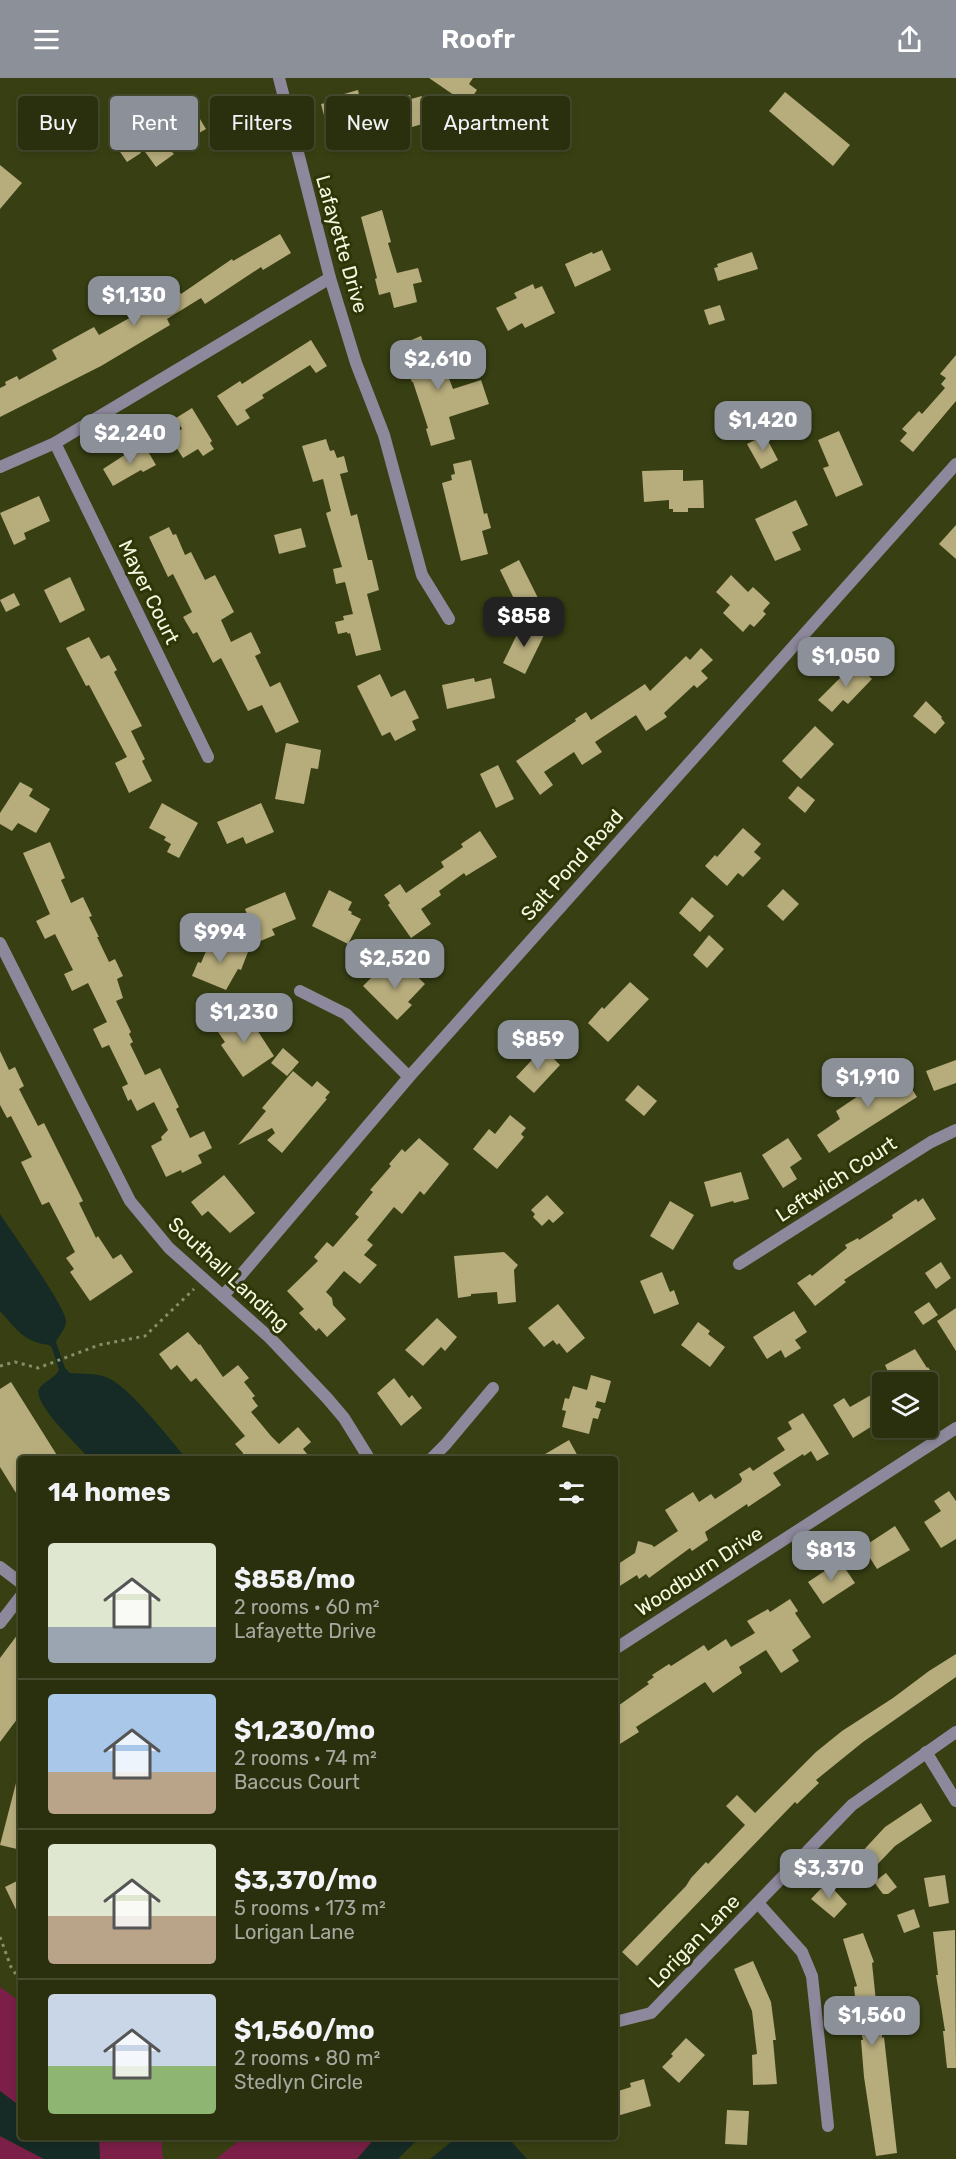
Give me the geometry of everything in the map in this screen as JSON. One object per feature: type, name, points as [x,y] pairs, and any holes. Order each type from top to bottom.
[{"type":"street","name":"Lafayette Drive","points":[[279,78],[330,278],[356,363],[384,435],[422,575],[449,619]]},
{"type":"street","points":[[0,467],[55,443],[330,278]]},
{"type":"street","name":"Mayer Court","points":[[55,443],[208,758]]},
{"type":"street","name":"Salt Pond Road","points":[[223,1296],[410,1077],[956,464]]},
{"type":"street","name":"Southall Landing","points":[[0,943],[130,1202],[169,1248],[270,1338],[327,1398],[344,1418],[368,1456]]},
{"type":"street","points":[[300,991],[346,1014],[410,1077]]},
{"type":"street","name":"Leftwich Court","points":[[739,1264],[931,1142],[956,1130]]},
{"type":"street","points":[[434,1456],[493,1388]]},
{"type":"street","name":"Woodburn Drive","points":[[618,1647],[956,1428]]},
{"type":"street","points":[[0,1567],[18,1580]]},
{"type":"street","points":[[0,1623],[18,1600]]},
{"type":"street","name":"Lorigan Lane","points":[[618,2021],[651,2013],[852,1805],[956,1732]]},
{"type":"street","points":[[926,1752],[956,1801]]},
{"type":"street","points":[[758,1903],[802,1952],[812,1976],[828,2126]]},
{"type":"path","points":[[0,1366],[15,1362],[35,1368],[43,1367],[99,1345],[145,1336],[204,1280]]},
{"type":"path","points":[[0,1937],[11,1967],[18,1978]]},
{"type":"shaded area","points":[[0,1987],[18,2000],[18,2105],[0,2091]]},
{"type":"shaded area","points":[[0,2136],[44,2159],[0,2159]]},
{"type":"shaded area","points":[[99,2140],[162,2140],[164,2159],[100,2159]]},
{"type":"shaded area","points":[[240,2140],[373,2140],[357,2159],[216,2159]]},
{"type":"water","points":[[0,1214],[64,1313],[66,1324],[56,1342],[65,1368],[70,1373],[97,1375],[116,1382],[137,1402],[184,1456],[87,1456],[49,1414],[39,1396],[39,1389],[59,1370],[52,1348],[27,1338],[0,1311]]},
{"type":"water","points":[[0,2091],[18,2105],[18,2140],[99,2140],[100,2159],[44,2159],[0,2136]]},
{"type":"water","points":[[373,2140],[417,2140],[398,2159],[357,2159]]},
{"type":"water","points":[[454,2140],[510,2140],[527,2159],[430,2159]]},
{"type":"building","points":[[429,78],[473,78],[469,84],[477,90],[473,96],[455,96]]},
{"type":"building","points":[[358,90],[359,96],[337,96]]},
{"type":"building","points":[[785,92],[850,145],[833,166],[769,111]]},
{"type":"building","points":[[410,95],[411,99],[422,96],[422,124],[410,128],[410,96],[407,96]]},
{"type":"building","points":[[326,103],[326,123],[321,104]]},
{"type":"building","points":[[198,116],[206,129],[198,134]]},
{"type":"building","points":[[119,150],[139,150],[141,153],[127,162]]},
{"type":"building","points":[[144,150],[170,150],[174,154],[156,167]]},
{"type":"building","points":[[0,165],[22,183],[0,209]]},
{"type":"building","points":[[382,210],[391,242],[388,243],[397,273],[418,268],[422,282],[413,284],[417,302],[394,308],[390,292],[379,295],[375,279],[377,278],[361,217]]},
{"type":"building","points":[[280,234],[291,253],[263,270],[261,267],[205,304],[201,298],[167,319],[170,325],[101,366],[0,417],[0,388],[6,385],[5,382],[17,376],[19,380],[57,359],[52,350],[94,327],[99,335],[142,311],[137,304],[155,293],[150,285],[161,279],[166,286],[173,281],[181,294],[232,259],[233,261]]},
{"type":"building","points":[[602,250],[611,270],[575,287],[565,264]]},
{"type":"building","points":[[752,252],[758,269],[718,281],[714,268],[718,267],[717,264]]},
{"type":"building","points":[[533,284],[535,289],[542,286],[555,313],[525,328],[522,323],[508,331],[496,308],[517,298],[514,293]]},
{"type":"building","points":[[720,305],[725,320],[709,325],[704,310]]},
{"type":"building","points":[[421,336],[430,358],[433,357],[435,362],[442,360],[453,389],[481,380],[489,404],[449,417],[455,439],[431,446],[426,429],[428,428],[413,382],[397,346]]},
{"type":"building","points":[[311,340],[327,366],[316,373],[310,365],[262,395],[264,398],[245,410],[250,418],[237,426],[217,396],[240,381],[242,384]]},
{"type":"building","points":[[956,355],[956,401],[913,452],[900,441],[907,433],[902,429],[919,411],[922,414],[945,388],[941,384],[946,378],[940,374]]},
{"type":"building","points":[[192,408],[212,441],[210,443],[214,449],[203,456],[198,449],[183,458],[169,436],[182,429],[176,418]]},
{"type":"building","points":[[839,431],[863,485],[836,497],[823,468],[829,466],[818,440]]},
{"type":"building","points":[[765,435],[778,460],[761,469],[747,444]]},
{"type":"building","points":[[326,439],[330,451],[334,450],[337,458],[344,456],[348,472],[340,474],[351,516],[357,514],[368,560],[372,560],[379,590],[367,594],[381,650],[356,656],[350,633],[338,634],[335,622],[344,620],[343,616],[353,614],[345,582],[336,584],[333,569],[342,567],[326,513],[331,511],[323,479],[313,482],[302,446]]},
{"type":"building","points":[[143,443],[156,465],[143,472],[141,470],[113,486],[103,469]]},
{"type":"building","points":[[471,460],[484,514],[487,513],[491,528],[482,531],[488,554],[461,561],[442,483],[452,480],[451,475],[455,474],[453,464]]},
{"type":"building","points":[[683,470],[683,481],[703,480],[704,508],[688,508],[688,512],[673,512],[673,509],[669,509],[669,500],[644,502],[642,471]]},
{"type":"building","points":[[39,496],[50,521],[24,533],[26,539],[14,545],[0,513]]},
{"type":"building","points":[[796,500],[808,525],[792,532],[801,550],[775,561],[755,519]]},
{"type":"building","points":[[956,525],[956,559],[939,544]]},
{"type":"building","points":[[169,527],[173,535],[176,534],[185,555],[191,552],[205,580],[215,575],[234,612],[221,620],[231,642],[251,632],[261,653],[255,656],[270,687],[280,682],[299,722],[276,733],[262,705],[248,711],[221,658],[213,663],[197,632],[193,634],[183,617],[192,612],[173,574],[168,577],[149,537]]},
{"type":"building","points":[[301,528],[306,547],[279,554],[274,535]]},
{"type":"building","points":[[519,560],[539,600],[519,609],[500,570]]},
{"type":"building","points":[[731,575],[748,592],[753,587],[770,603],[763,611],[766,614],[754,627],[750,624],[743,632],[723,613],[730,605],[716,592]]},
{"type":"building","points":[[70,577],[85,610],[60,623],[44,590]]},
{"type":"building","points":[[14,593],[20,605],[6,612],[0,600]]},
{"type":"building","points":[[523,622],[545,633],[525,674],[503,663]]},
{"type":"building","points":[[89,637],[101,659],[109,655],[117,670],[114,672],[142,726],[131,731],[145,759],[142,761],[152,781],[129,793],[115,763],[127,757],[89,685],[86,686],[66,648]]},
{"type":"building","points":[[701,648],[713,660],[701,671],[708,678],[697,688],[694,685],[664,713],[667,717],[646,731],[636,715],[595,742],[602,752],[582,765],[574,752],[544,772],[553,785],[540,795],[516,761],[586,712],[591,720],[645,684],[650,691],[686,656],[690,660]]},
{"type":"building","points":[[855,663],[872,679],[848,704],[843,700],[832,712],[818,700]]},
{"type":"building","points":[[380,674],[391,697],[405,690],[419,718],[412,721],[416,730],[395,741],[390,732],[382,736],[357,686]]},
{"type":"building","points":[[474,678],[475,682],[491,678],[495,698],[447,709],[442,685]]},
{"type":"building","points":[[926,701],[945,723],[935,734],[913,716]]},
{"type":"building","points":[[815,726],[834,744],[801,779],[782,761]]},
{"type":"building","points":[[286,743],[321,750],[318,769],[311,768],[304,804],[275,799]]},
{"type":"building","points":[[498,765],[514,799],[496,808],[480,774]]},
{"type":"building","points":[[20,782],[33,789],[29,796],[50,809],[36,833],[18,823],[12,831],[0,824],[0,813]]},
{"type":"building","points":[[798,786],[815,800],[805,813],[788,798]]},
{"type":"building","points":[[162,803],[198,823],[179,858],[167,852],[171,844],[164,840],[166,837],[149,828]]},
{"type":"building","points":[[261,803],[274,832],[246,844],[243,837],[227,844],[217,822]]},
{"type":"building","points":[[743,828],[761,844],[754,852],[761,858],[743,877],[738,873],[727,886],[705,866],[715,855],[717,857]]},
{"type":"building","points":[[480,831],[497,857],[466,876],[464,873],[439,891],[441,895],[421,909],[431,924],[411,938],[388,905],[390,903],[384,895],[400,884],[406,893],[444,867],[441,862],[463,847],[461,844]]},
{"type":"building","points":[[50,842],[65,878],[61,880],[71,903],[83,897],[92,916],[89,917],[99,937],[97,937],[109,962],[115,959],[123,976],[117,979],[123,998],[116,1001],[131,1032],[129,1034],[133,1042],[130,1044],[145,1075],[160,1068],[179,1107],[176,1109],[190,1138],[204,1131],[212,1148],[198,1155],[202,1163],[182,1173],[181,1170],[166,1177],[151,1146],[162,1140],[161,1137],[168,1130],[154,1102],[137,1111],[131,1099],[128,1101],[122,1087],[128,1084],[109,1045],[102,1048],[93,1029],[107,1022],[88,983],[72,991],[64,974],[73,970],[55,934],[45,939],[36,921],[50,914],[23,853]]},
{"type":"building","points":[[783,889],[799,904],[783,921],[767,906]]},
{"type":"building","points":[[329,890],[352,902],[348,910],[361,919],[348,944],[312,926]]},
{"type":"building","points":[[285,892],[296,919],[272,929],[275,935],[258,942],[245,909]]},
{"type":"building","points":[[692,897],[714,916],[700,932],[679,913]]},
{"type":"building","points":[[709,935],[724,949],[707,968],[693,955]]},
{"type":"building","points":[[212,937],[248,952],[241,970],[238,969],[226,990],[192,976],[198,962],[201,963]]},
{"type":"building","points":[[404,964],[425,984],[408,1002],[412,1005],[397,1020],[363,986],[380,969],[389,978]]},
{"type":"building","points":[[630,982],[649,999],[608,1042],[588,1023]]},
{"type":"building","points":[[244,1010],[274,1056],[243,1077],[221,1045],[225,1042],[216,1029]]},
{"type":"building","points":[[283,1048],[299,1062],[287,1076],[271,1063]]},
{"type":"building","points":[[543,1048],[560,1065],[534,1093],[516,1077]]},
{"type":"building","points":[[0,1051],[9,1070],[15,1067],[24,1086],[19,1089],[38,1126],[44,1123],[83,1201],[79,1203],[96,1238],[98,1236],[113,1259],[121,1254],[133,1272],[90,1301],[70,1272],[74,1269],[66,1258],[75,1252],[49,1202],[42,1205],[21,1162],[32,1157],[11,1116],[7,1118],[0,1105]]},
{"type":"building","points":[[956,1060],[956,1083],[934,1091],[926,1071]]},
{"type":"building","points":[[898,1067],[917,1097],[829,1153],[817,1135],[840,1119],[836,1111]]},
{"type":"building","points":[[293,1071],[312,1087],[317,1081],[330,1092],[325,1098],[327,1099],[282,1153],[267,1140],[275,1133],[272,1128],[238,1145],[266,1111],[262,1108]]},
{"type":"building","points":[[638,1085],[657,1101],[644,1116],[625,1100]]},
{"type":"building","points":[[510,1115],[526,1128],[521,1134],[524,1137],[497,1169],[473,1149],[489,1129],[495,1134]]},
{"type":"building","points":[[419,1138],[449,1164],[424,1195],[420,1191],[402,1214],[394,1207],[367,1240],[373,1245],[364,1255],[377,1265],[360,1284],[344,1271],[326,1292],[332,1298],[333,1305],[346,1319],[327,1337],[319,1328],[316,1331],[299,1313],[304,1309],[287,1291],[318,1261],[314,1257],[327,1242],[333,1247],[359,1217],[355,1214],[373,1192],[370,1190],[391,1166],[389,1164],[402,1149],[405,1152]]},
{"type":"building","points":[[788,1138],[802,1159],[790,1167],[797,1179],[783,1188],[762,1155]]},
{"type":"building","points":[[741,1172],[749,1199],[711,1207],[704,1182]]},
{"type":"building","points":[[224,1175],[255,1213],[230,1233],[208,1211],[202,1216],[191,1202]]},
{"type":"building","points":[[547,1195],[564,1213],[553,1223],[549,1219],[542,1226],[533,1217],[535,1214],[531,1210]]},
{"type":"building","points":[[923,1198],[936,1219],[844,1280],[846,1282],[815,1306],[797,1283],[810,1274],[812,1276],[847,1248],[845,1245],[858,1238],[859,1240],[893,1218],[892,1215],[916,1199],[918,1202]]},
{"type":"building","points":[[670,1201],[694,1215],[673,1250],[650,1236]]},
{"type":"building","points":[[504,1252],[518,1265],[514,1270],[516,1302],[498,1304],[497,1292],[471,1294],[471,1296],[458,1298],[454,1256]]},
{"type":"building","points":[[941,1262],[951,1278],[936,1289],[925,1273]]},
{"type":"building","points":[[662,1272],[670,1292],[674,1290],[679,1304],[654,1314],[640,1281]]},
{"type":"building","points":[[929,1302],[938,1315],[923,1325],[914,1312]]},
{"type":"building","points":[[558,1304],[585,1338],[567,1353],[559,1343],[557,1345],[553,1340],[544,1347],[528,1328]]},
{"type":"building","points":[[956,1308],[956,1351],[937,1321]]},
{"type":"building","points":[[794,1311],[807,1332],[795,1340],[801,1348],[785,1358],[781,1350],[767,1359],[753,1337]]},
{"type":"building","points":[[437,1318],[457,1337],[445,1351],[441,1347],[423,1366],[405,1350]]},
{"type":"building","points":[[698,1322],[710,1331],[708,1334],[725,1347],[710,1367],[681,1345]]},
{"type":"building","points":[[188,1332],[200,1344],[223,1377],[238,1365],[249,1378],[244,1382],[255,1396],[252,1398],[258,1406],[251,1412],[279,1444],[298,1427],[311,1442],[303,1449],[309,1456],[243,1456],[235,1444],[245,1436],[196,1378],[191,1382],[177,1365],[171,1370],[159,1354]]},
{"type":"building","points":[[915,1349],[931,1372],[888,1372],[885,1365]]},
{"type":"building","points":[[591,1375],[611,1381],[605,1403],[597,1401],[595,1407],[601,1409],[598,1419],[593,1418],[589,1434],[562,1427],[566,1411],[562,1410],[565,1398],[569,1399],[573,1386],[587,1390]]},
{"type":"building","points":[[394,1378],[409,1398],[412,1395],[422,1408],[401,1426],[377,1393]]},
{"type":"building","points":[[11,1382],[57,1456],[18,1456],[18,1496],[0,1467],[0,1389]]},
{"type":"building","points":[[871,1395],[872,1397],[872,1426],[853,1438],[833,1405],[844,1398],[850,1407]]},
{"type":"building","points":[[803,1413],[829,1454],[817,1461],[811,1451],[804,1456],[803,1454],[773,1473],[781,1485],[705,1532],[708,1540],[692,1551],[690,1548],[649,1578],[646,1574],[639,1579],[637,1575],[618,1587],[618,1564],[635,1553],[638,1541],[654,1547],[678,1531],[665,1510],[693,1492],[699,1502],[711,1494],[715,1499],[741,1482],[739,1474],[750,1467],[753,1471],[785,1450],[777,1438],[792,1429],[788,1422]]},
{"type":"building","points":[[569,1440],[578,1456],[542,1456]]},
{"type":"building","points":[[949,1491],[956,1501],[956,1539],[941,1548],[924,1522],[941,1511],[934,1501]]},
{"type":"building","points":[[895,1526],[910,1550],[877,1569],[863,1547]]},
{"type":"building","points":[[840,1561],[855,1583],[823,1604],[808,1582]]},
{"type":"building","points":[[790,1599],[798,1611],[795,1613],[811,1637],[792,1650],[799,1661],[781,1673],[766,1650],[739,1667],[742,1673],[713,1693],[705,1682],[636,1727],[639,1732],[618,1745],[618,1706],[649,1684],[647,1682],[654,1677],[652,1675],[704,1645],[708,1651],[726,1639],[731,1647],[755,1633],[747,1621],[768,1609],[770,1612]]},
{"type":"building","points":[[18,1634],[18,1718],[0,1742],[0,1658]]},
{"type":"building","points":[[956,1654],[956,1677],[863,1742],[816,1780],[819,1783],[797,1804],[795,1802],[637,1966],[622,1952],[706,1862],[708,1864],[745,1825],[726,1806],[737,1795],[755,1813],[816,1752],[842,1731]]},
{"type":"building","points":[[16,1783],[18,1783],[18,1849],[0,1845]]},
{"type":"building","points":[[921,1803],[932,1821],[895,1846],[874,1868],[859,1855],[885,1827]]},
{"type":"building","points":[[886,1873],[897,1887],[888,1894],[883,1894],[874,1882]]},
{"type":"building","points":[[945,1875],[949,1903],[929,1907],[924,1878]]},
{"type":"building","points":[[18,1880],[18,1914],[5,1887]]},
{"type":"building","points":[[827,1882],[847,1904],[834,1918],[811,1899]]},
{"type":"building","points":[[914,1909],[920,1927],[904,1933],[897,1915]]},
{"type":"building","points":[[955,1930],[956,2068],[947,2068],[933,1932]]},
{"type":"building","points":[[863,1933],[874,1962],[872,1963],[879,2030],[882,2030],[882,2038],[884,2037],[897,2153],[876,2156],[864,2077],[861,2040],[863,2040],[857,2015],[854,1987],[857,1986],[843,1939]]},
{"type":"building","points":[[753,1961],[771,2002],[776,2040],[773,2040],[777,2084],[753,2085],[752,2055],[757,2054],[752,2011],[734,1969]]},
{"type":"building","points":[[686,2038],[705,2055],[679,2083],[662,2067]]},
{"type":"building","points":[[644,2079],[651,2106],[618,2116],[618,2091],[631,2087],[630,2083]]},
{"type":"building","points":[[727,2110],[749,2111],[747,2145],[725,2144]]}]
